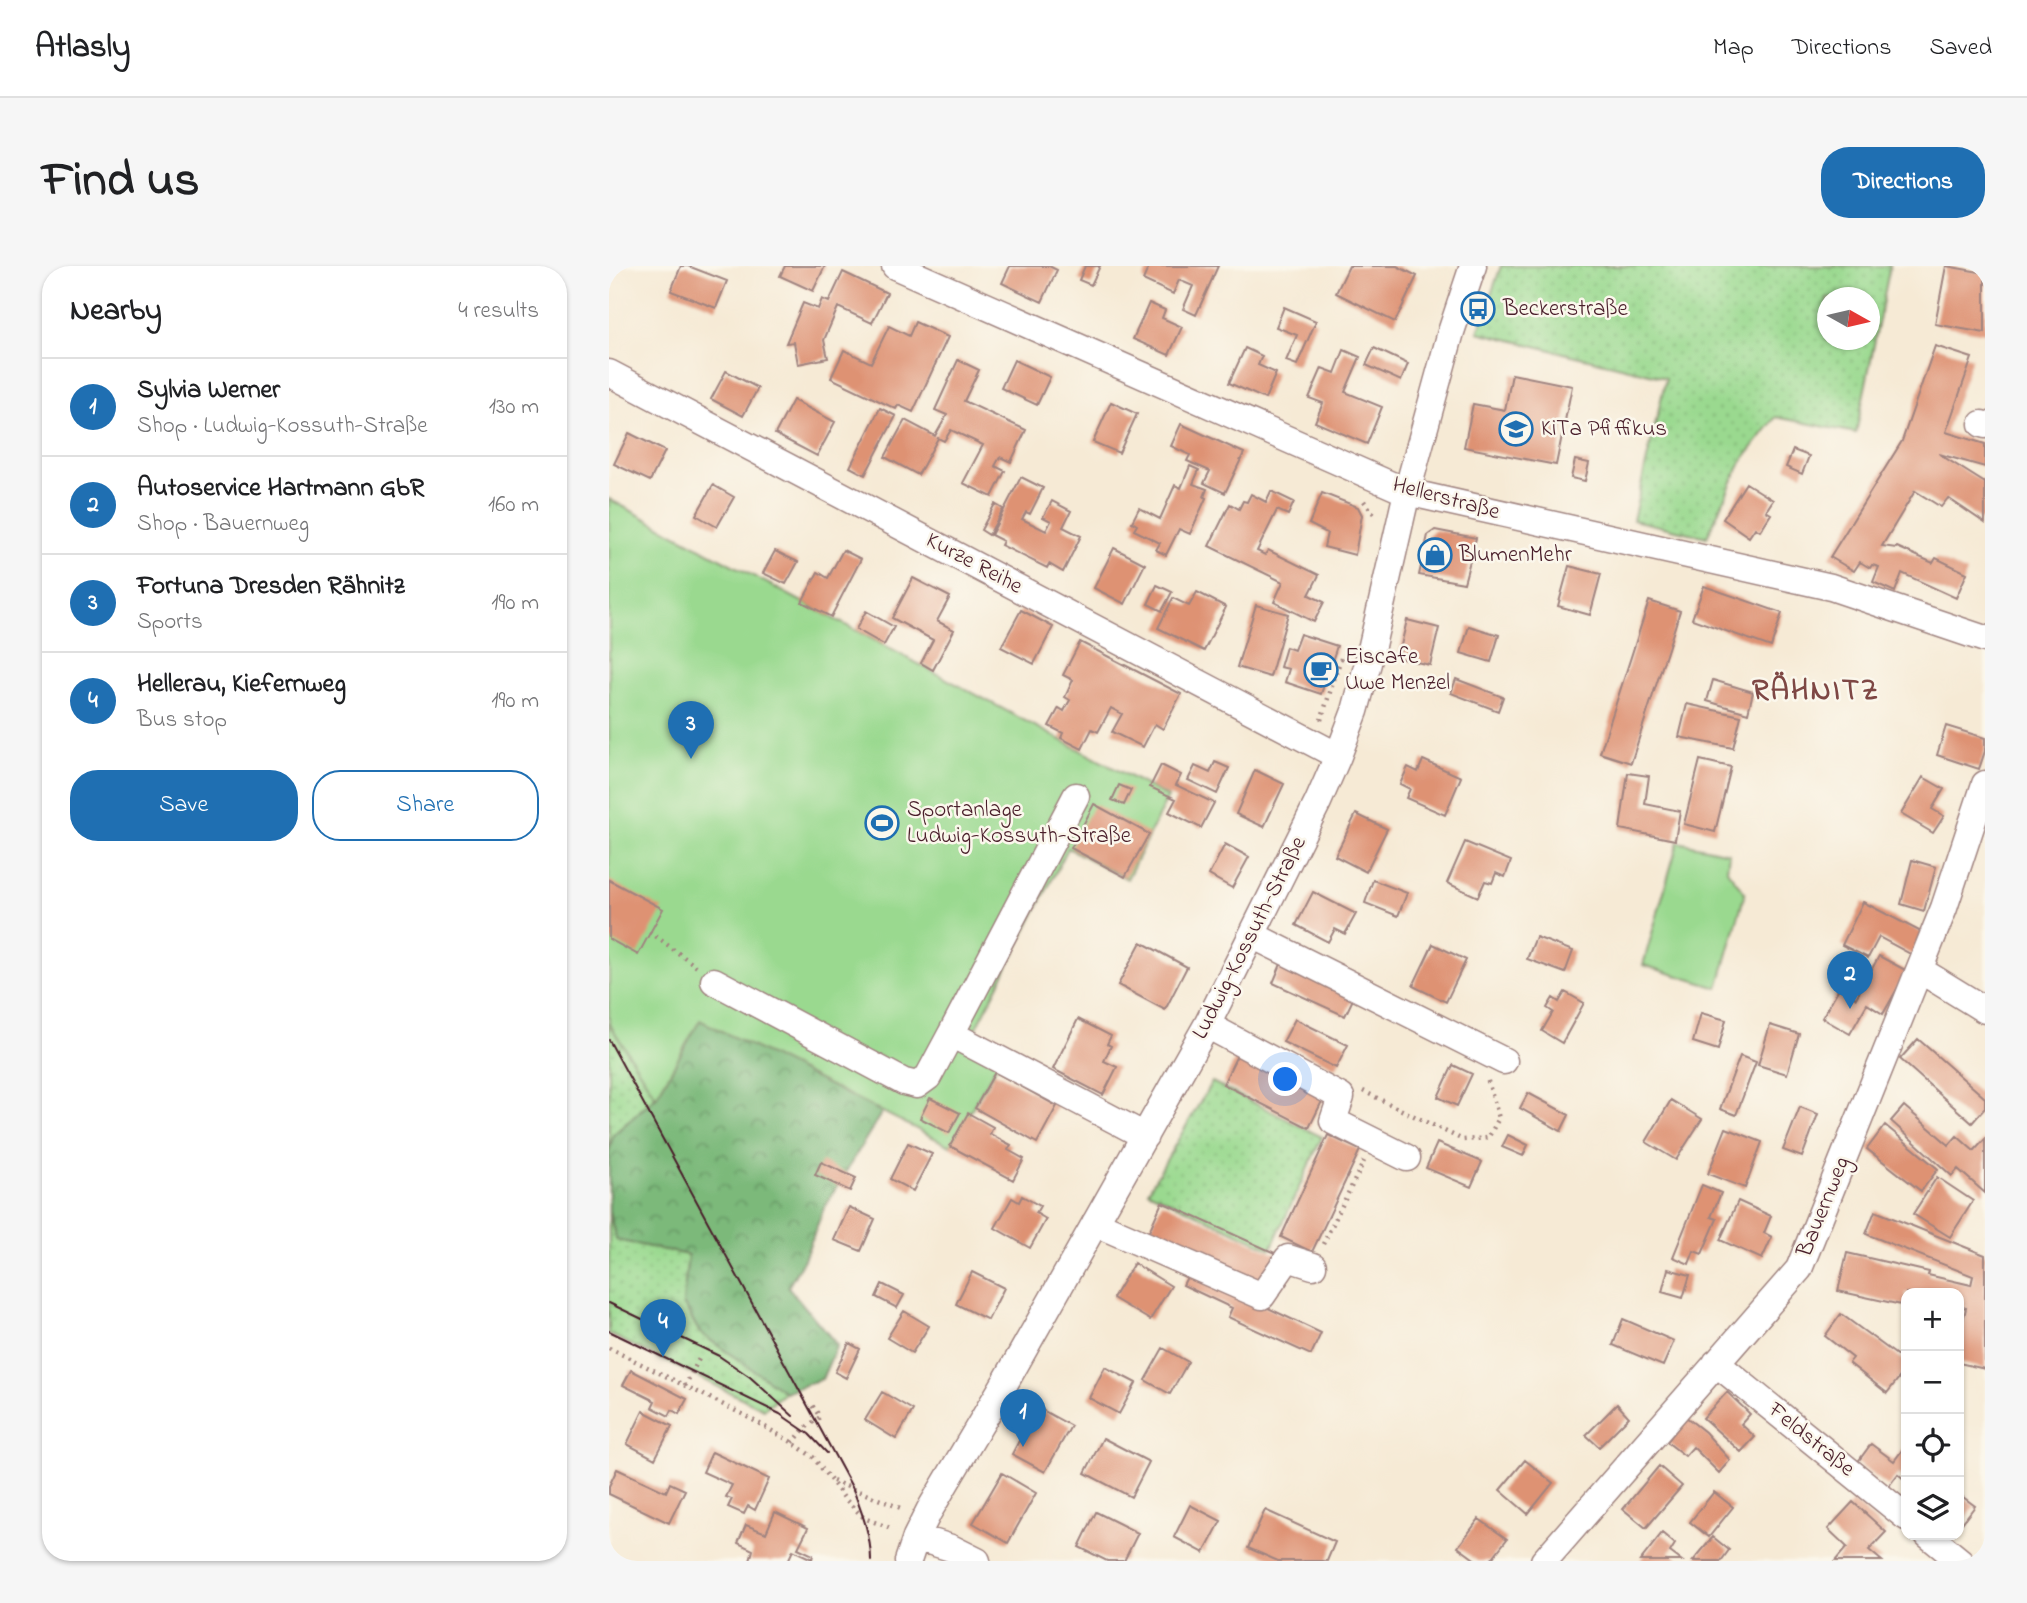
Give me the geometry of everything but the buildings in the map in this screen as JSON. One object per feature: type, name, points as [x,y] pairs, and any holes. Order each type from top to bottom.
[{"type":"street","name":"Hellerstraße","points":[[895,266],[1407,492],[1831,587],[1985,639]]},
{"type":"street","name":"Ludwig-Kossuth-Straße","points":[[912,1549],[1207,1025],[1338,756],[1355,711],[1407,492],[1451,332],[1473,266]]},
{"type":"street","name":"Kurze Reihe","points":[[618,377],[1338,756]]},
{"type":"street","name":"Bauernweg","points":[[1544,1561],[1799,1269],[1944,908],[1985,784]]},
{"type":"street","points":[[714,981],[904,1083],[917,1085],[928,1077],[1076,796]]},
{"type":"street","points":[[1252,935],[1492,1055]]},
{"type":"street","points":[[1920,970],[1985,1010]]},
{"type":"street","points":[[1207,1025],[1341,1097],[1333,1121],[1407,1158]]},
{"type":"street","points":[[951,1034],[1145,1136]]},
{"type":"street","points":[[1095,1223],[1262,1296],[1288,1258],[1313,1266]]},
{"type":"street","name":"Feldstraße","points":[[1716,1363],[1901,1513]]},
{"type":"street","points":[[1934,1540],[1961,1561]]},
{"type":"street","points":[[912,1549],[951,1548],[977,1561]]},
{"type":"path","points":[[1368,476],[1360,497],[1374,514],[1373,522]]},
{"type":"path","points":[[1313,743],[1343,650]]},
{"type":"path","points":[[650,932],[714,981]]},
{"type":"path","points":[[1352,1085],[1463,1140],[1488,1138],[1499,1118],[1488,1086],[1492,1055]]},
{"type":"path","points":[[1313,1266],[1374,1141]]},
{"type":"path","points":[[609,1348],[742,1414],[793,1443],[813,1458],[845,1499],[864,1518],[912,1549]]},
{"type":"path","points":[[685,1386],[701,1355]]},
{"type":"path","points":[[793,1443],[804,1429],[820,1417],[810,1402]]},
{"type":"path","points":[[831,1481],[909,1511]]},
{"type":"green space","points":[[1501,266],[1890,266],[1880,315],[1880,287],[1817,287],[1817,350],[1873,350],[1856,433],[1776,417],[1740,464],[1707,537],[1633,520],[1666,378],[1478,332]]},
{"type":"green space","name":"Sportanlage Ludwig-Kossuth-Straße","points":[[609,499],[1168,797],[1127,879],[1068,848],[973,1035],[1004,1053],[950,1146],[700,1020],[656,1097],[609,1023]]},
{"type":"green space","points":[[1678,842],[1729,853],[1727,870],[1745,893],[1718,988],[1643,965]]},
{"type":"green space","points":[[700,1020],[882,1112],[824,1208],[804,1259],[788,1287],[837,1345],[822,1379],[785,1392],[700,1333],[683,1303],[688,1255],[616,1240],[609,1212],[609,1153],[613,1135],[656,1097]]},
{"type":"green space","points":[[609,1023],[656,1097],[613,1135],[609,1153]]},
{"type":"green space","points":[[1212,1082],[1322,1137],[1271,1249],[1148,1191]]},
{"type":"green space","points":[[609,1212],[616,1240],[688,1255],[683,1303],[700,1333],[785,1392],[764,1409],[609,1334]]},
{"type":"tram line","points":[[609,1040],[853,1489],[868,1533],[871,1561]]},
{"type":"tram line","points":[[609,1303],[719,1356],[750,1377],[793,1416]]},
{"type":"tram line","points":[[609,1331],[780,1414],[809,1434],[827,1453]]},
{"type":"place","name":"Beckerstraße","points":[[1478,309]]},
{"type":"place","name":"KiTa Pfiffikus","points":[[1516,429]]},
{"type":"place","name":"BlumenMehr","points":[[1435,555]]},
{"type":"place","name":"Eiscafe Uwe Menzel","points":[[1321,670]]},
{"type":"place","name":"Fortuna Dresden Rähnitz","points":[[691,759]]},
{"type":"place","name":"Sportanlage Ludwig-Kossuth-Straße","points":[[882,823]]},
{"type":"place","name":"Autoservice Hartmann GbR","points":[[1850,1009]]},
{"type":"place","name":"Hellerau, Kiefernweg","points":[[663,1357]]},
{"type":"place","name":"Sylvia Werner","points":[[1023,1447]]},
{"type":"district","name":"RÄHNITZ","points":[[1816,692]]}]
